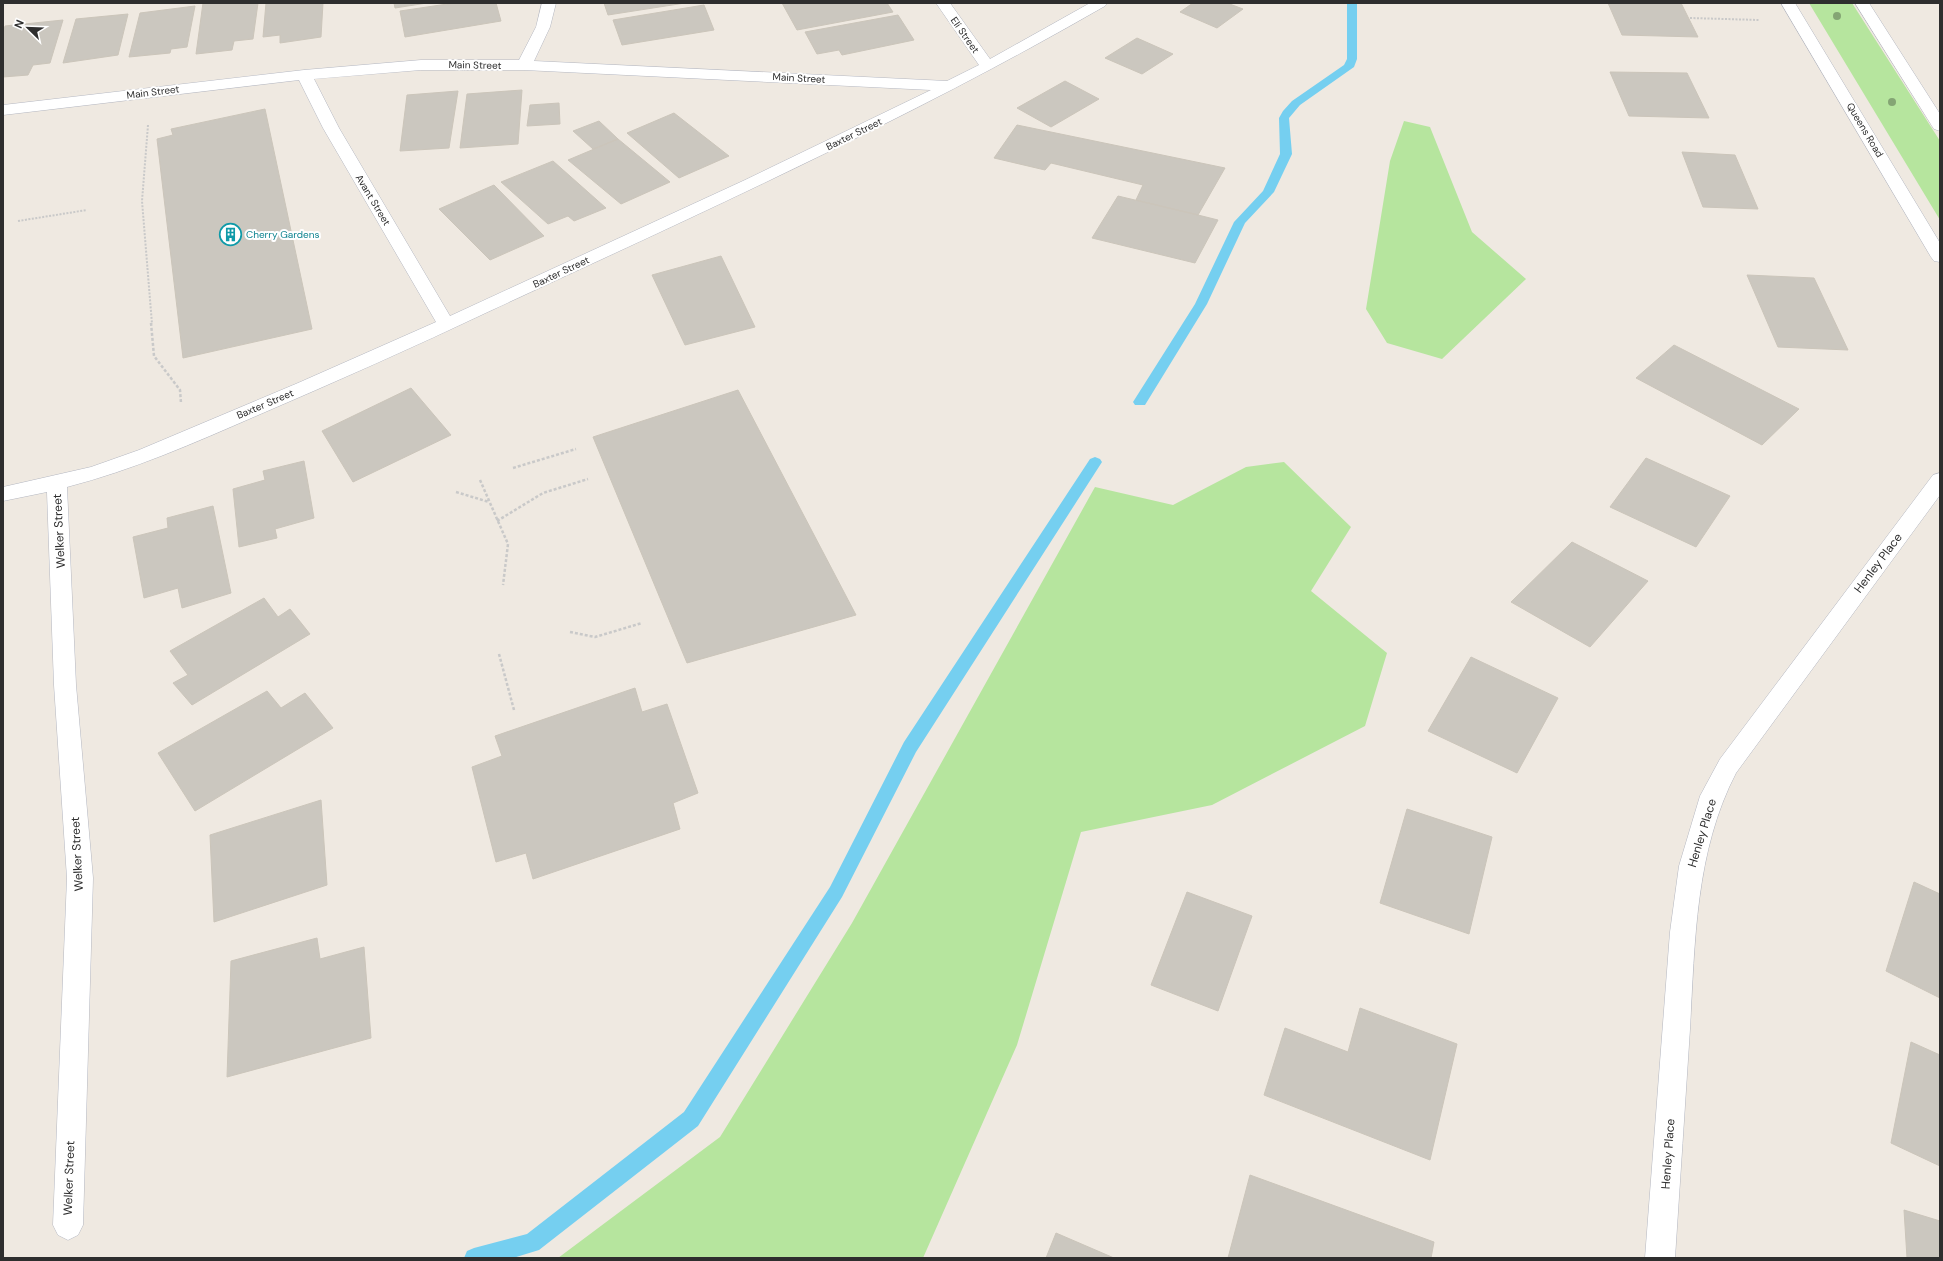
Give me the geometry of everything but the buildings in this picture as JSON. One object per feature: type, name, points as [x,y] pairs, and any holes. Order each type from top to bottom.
[{"type":"street","points":[[524,65],[532,50],[548,10],[549,3]]},
{"type":"street","name":"Eli Street","points":[[943,3],[988,67]]},
{"type":"street","name":"Baxter Street","points":[[3,494],[57,483],[104,470],[149,454],[354,367],[719,199],[855,134],[988,67],[1100,3]]},
{"type":"street","name":"Queens Road","points":[[1788,3],[1940,257]]},
{"type":"street","points":[[1862,3],[1940,126]]},
{"type":"street","name":"Main Street","points":[[3,110],[304,75],[421,65],[524,65],[950,86]]},
{"type":"street","name":"Avant Street","points":[[304,75],[331,128],[446,324]]},
{"type":"street","name":"Henley Place","points":[[1660,1258],[1684,918],[1691,866],[1712,796],[1728,766],[1940,480]]},
{"type":"street","name":"Welker Street","points":[[57,483],[65,685],[80,878],[68,1225]]},
{"type":"path","points":[[1690,18],[1800,21]]},
{"type":"path","points":[[148,119],[142,201],[154,356],[180,390],[181,404]]},
{"type":"path","points":[[18,221],[86,210]]},
{"type":"path","points":[[513,468],[576,449]]},
{"type":"path","points":[[497,521],[543,493],[588,479]]},
{"type":"path","points":[[480,480],[508,544],[502,585]]},
{"type":"path","points":[[456,492],[489,502]]},
{"type":"path","points":[[570,632],[595,638],[642,623]]},
{"type":"path","points":[[499,654],[514,710]]},
{"type":"green space","points":[[1809,3],[1852,3],[1940,141],[1940,220]]},
{"type":"green space","points":[[1404,121],[1430,127],[1472,232],[1526,279],[1442,359],[1387,343],[1366,309],[1390,161]]},
{"type":"green space","points":[[1284,462],[1351,527],[1311,591],[1387,653],[1365,726],[1212,805],[1081,832],[1017,1045],[923,1258],[558,1258],[720,1137],[852,923],[1095,487],[1173,505],[1246,467]]},
{"type":"waterway","points":[[1140,402],[1201,304],[1240,222],[1268,192],[1286,154],[1284,118],[1288,111],[1296,103],[1349,67],[1352,59],[1352,3]]},
{"type":"waterway","points":[[474,1258],[532,1243],[691,1119],[836,892],[910,747],[1095,462]]},
{"type":"place","name":"Cherry Gardens","points":[[230,234]]}]
